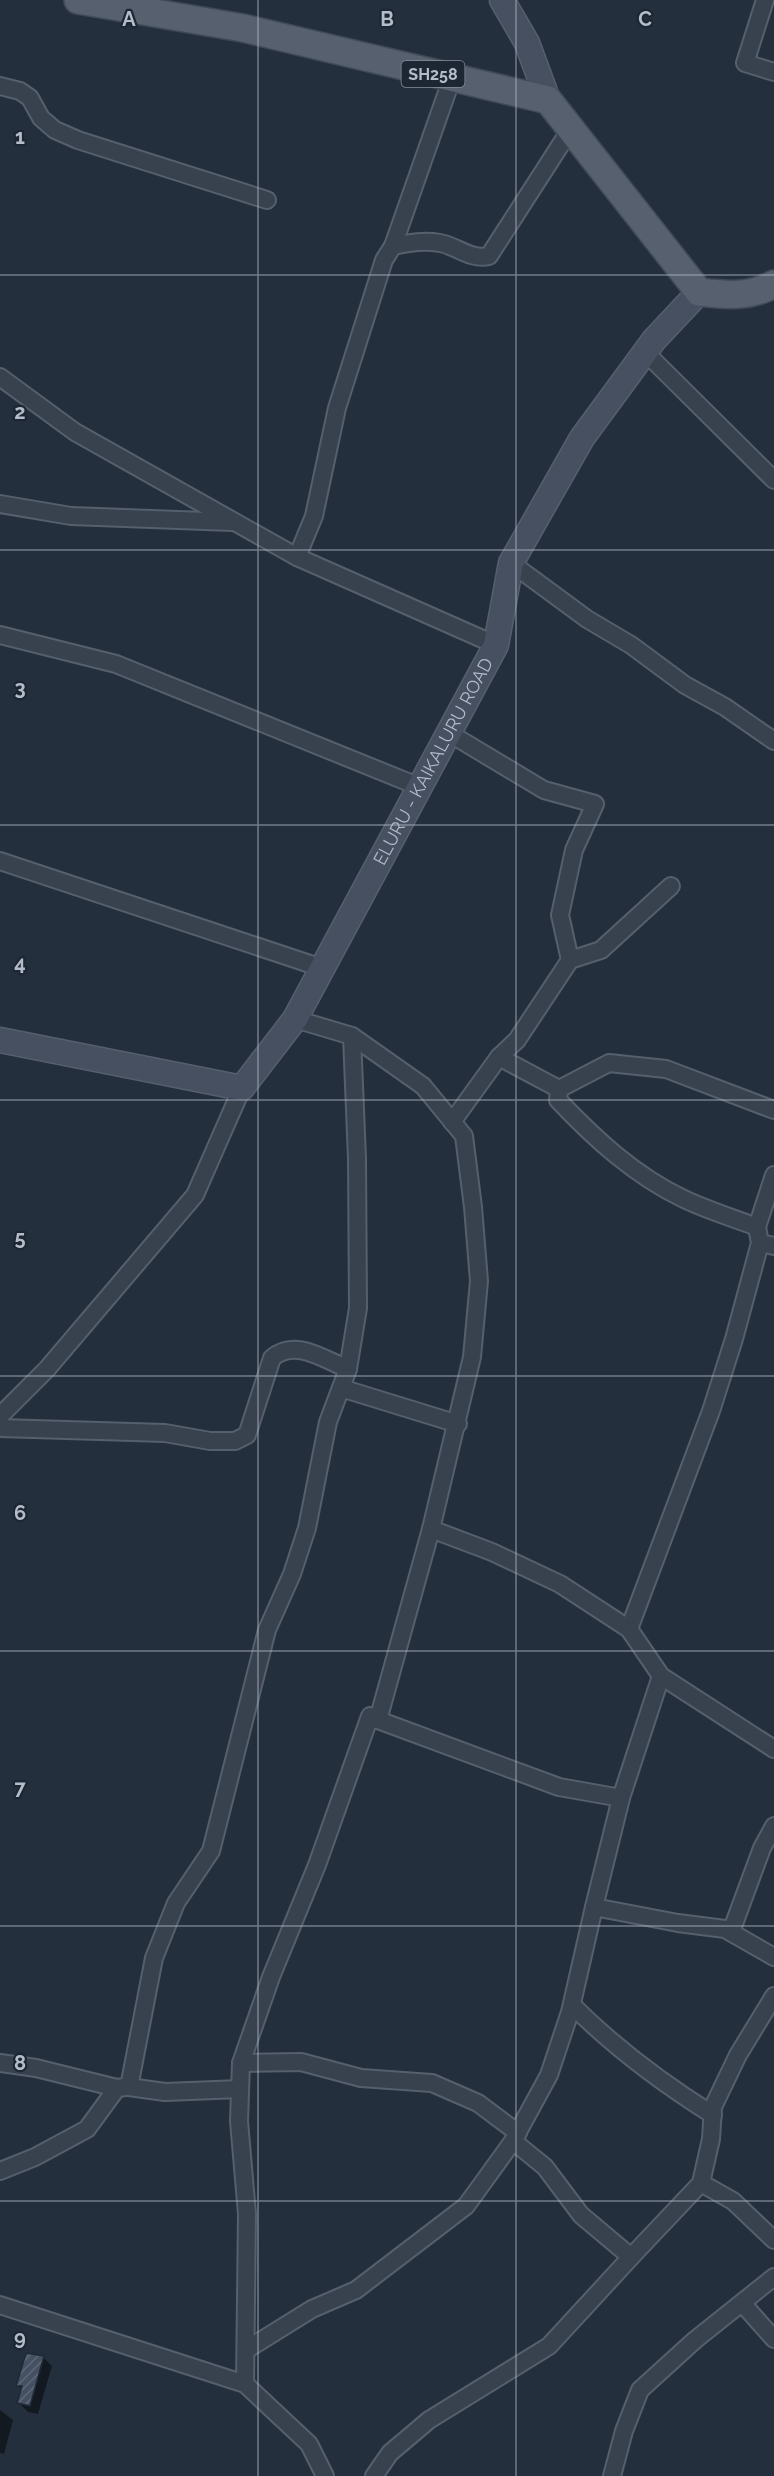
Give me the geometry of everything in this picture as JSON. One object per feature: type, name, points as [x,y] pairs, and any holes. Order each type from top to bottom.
[{"type":"main road","name":"SH258","points":[[78,0],[243,28],[549,100]]},
{"type":"main road","points":[[502,0],[527,43],[549,100],[699,292],[732,296],[752,294],[774,284]]},
{"type":"main road","name":"ELURU - KAIKALURU ROAD","points":[[242,1088],[295,1019],[496,645],[511,563],[582,438],[645,352],[699,292]]},
{"type":"main road","points":[[0,1040],[242,1088]]},
{"type":"street","points":[[765,0],[745,63],[774,72]]},
{"type":"street","points":[[297,557],[314,516],[337,408],[384,260],[393,246],[452,78]]},
{"type":"street","points":[[0,86],[20,91],[30,98],[41,118],[55,130],[78,140],[267,200]]},
{"type":"street","points":[[393,246],[417,241],[441,243],[478,258],[489,256],[572,127]]},
{"type":"street","points":[[645,352],[774,480]]},
{"type":"street","points":[[0,377],[75,432],[297,557],[496,645]]},
{"type":"street","points":[[0,504],[71,516],[236,522]]},
{"type":"street","points":[[511,563],[586,619],[631,645],[685,685],[725,707],[774,741]]},
{"type":"street","points":[[0,635],[116,664],[420,787]]},
{"type":"street","points":[[449,733],[544,790],[595,804],[574,850],[560,915],[570,960]]},
{"type":"street","points":[[0,861],[322,968]]},
{"type":"street","points":[[452,1122],[499,1058],[517,1040],[570,960],[601,950],[671,886]]},
{"type":"street","points":[[295,1019],[352,1036],[423,1086],[464,1136],[473,1207],[478,1281],[472,1356],[458,1424],[431,1529],[378,1720]]},
{"type":"street","points":[[0,2170],[35,2157],[87,2129],[123,2087],[154,1958],[176,1903],[211,1851],[267,1630],[292,1574],[307,1528],[328,1422],[348,1369],[358,1308],[357,1159],[352,1036]]},
{"type":"street","points":[[499,1058],[559,1089]]},
{"type":"street","points":[[559,1089],[609,1063],[666,1070],[774,1110]]},
{"type":"street","points":[[0,1416],[47,1369],[195,1195],[242,1088]]},
{"type":"street","points":[[559,1089],[558,1100],[592,1136],[624,1161],[683,1199],[764,1239]]},
{"type":"street","points":[[629,1629],[711,1411],[734,1339],[764,1239],[774,1175]]},
{"type":"street","points":[[0,1428],[165,1433],[210,1441],[235,1441],[247,1435],[272,1358],[281,1350],[295,1347],[348,1369]]},
{"type":"street","points":[[341,1388],[458,1424]]},
{"type":"street","points":[[431,1529],[492,1552],[560,1584],[629,1629],[661,1676],[774,1749]]},
{"type":"street","points":[[246,2350],[312,2309],[356,2290],[466,2206],[515,2137],[549,2075],[572,2004],[621,1798],[661,1676]]},
{"type":"street","points":[[245,2384],[247,2214],[239,2121],[241,2063],[272,1977],[317,1865],[370,1716],[559,1787],[621,1798]]},
{"type":"street","points":[[731,1932],[762,1848],[774,1826]]},
{"type":"street","points":[[594,1906],[678,1923],[725,1929],[774,1957]]},
{"type":"street","points":[[374,2476],[390,2453],[429,2420],[549,2346],[701,2183],[711,2139],[713,2107],[738,2055],[774,1996]]},
{"type":"street","points":[[572,2004],[601,2034],[628,2056],[713,2115]]},
{"type":"street","points":[[241,2063],[301,2062],[362,2078],[432,2083],[478,2103],[545,2167],[581,2215],[631,2257]]},
{"type":"street","points":[[0,2063],[36,2068],[123,2087],[165,2092],[240,2089]]},
{"type":"street","points":[[701,2183],[734,2200],[774,2240]]},
{"type":"street","points":[[612,2476],[624,2431],[640,2390],[774,2277]]},
{"type":"street","points":[[742,2303],[774,2339]]},
{"type":"street","points":[[0,2305],[245,2384],[309,2444],[325,2476]]},
{"type":"building","points":[[26,2353],[44,2356],[30,2406],[17,2403],[22,2386],[16,2386]]}]
